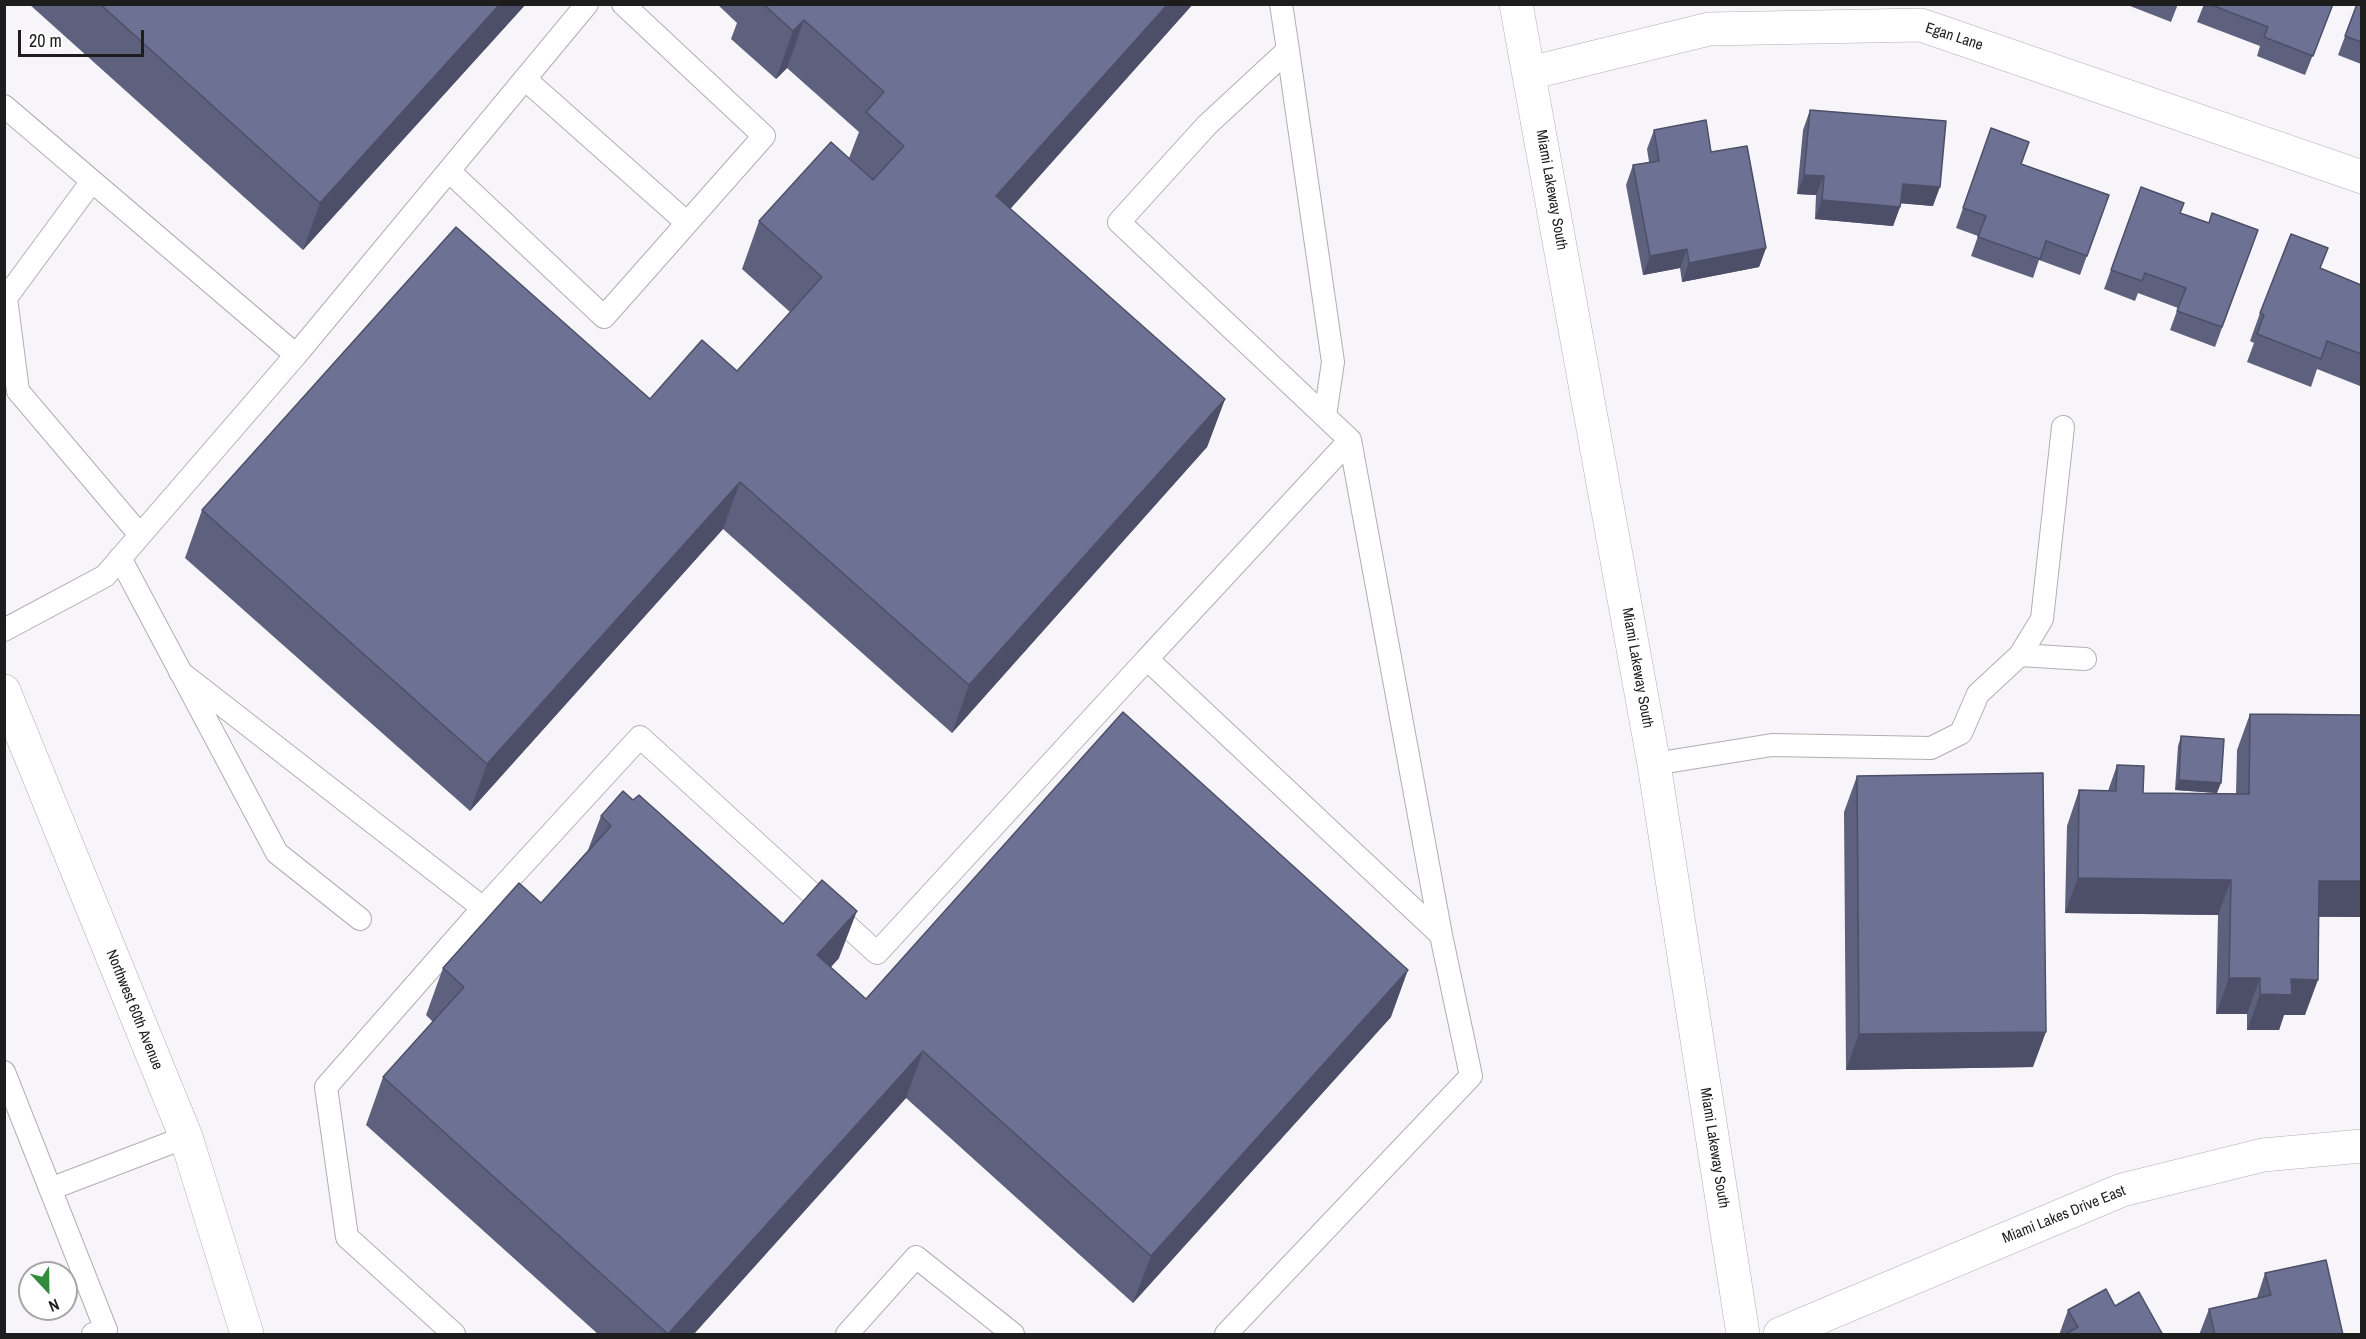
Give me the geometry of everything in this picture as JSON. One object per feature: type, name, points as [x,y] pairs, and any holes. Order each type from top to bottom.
[{"type":"street","name":"Miami Lakeway South","points":[[1516,4],[1654,764],[1743,1335]]},
{"type":"street","name":"Egan Lane","points":[[1530,74],[1709,29],[1921,25],[2361,177]]},
{"type":"street","name":"Northwest 60th Avenue","points":[[4,691],[186,1137],[247,1335]]},
{"type":"street","name":"Miami Lakes Drive East","points":[[1780,1335],[2122,1190],[2263,1155],[2361,1146]]},
{"type":"lane","points":[[4,630],[105,576],[296,355],[587,4]]},
{"type":"lane","points":[[449,171],[604,317],[764,136],[623,4]]},
{"type":"lane","points":[[1281,4],[1333,362],[1325,416]]},
{"type":"lane","points":[[1226,1335],[1471,1076],[1441,935],[1350,440],[1119,222],[1207,125],[1288,50]]},
{"type":"lane","points":[[525,79],[686,222]]},
{"type":"lane","points":[[4,106],[296,355]]},
{"type":"lane","points":[[92,181],[6,298],[18,391],[140,536]]},
{"type":"lane","points":[[1654,764],[1772,745],[1931,748],[1961,733],[1978,694],[2020,655],[2042,619],[2063,427]]},
{"type":"lane","points":[[454,1335],[347,1238],[326,1087],[483,908],[640,737],[877,953],[1350,440]]},
{"type":"lane","points":[[120,558],[277,853],[360,919]]},
{"type":"lane","points":[[2020,655],[2085,659]]},
{"type":"lane","points":[[1148,659],[1441,935]]},
{"type":"lane","points":[[180,672],[483,908]]},
{"type":"lane","points":[[4,1072],[106,1329],[93,1335]]},
{"type":"lane","points":[[50,1189],[186,1137]]},
{"type":"lane","points":[[847,1335],[916,1257],[1013,1335]]},
{"type":"building","points":[[100,4],[500,4],[320,203]]},
{"type":"building","points":[[763,4],[1168,4],[996,196],[1225,399],[969,685],[740,482],[487,764],[202,510],[456,227],[650,399],[702,340],[737,371],[822,277],[759,221],[831,142],[873,180],[904,146],[866,112],[884,92],[804,20],[793,31]]},
{"type":"building","points":[[2209,4],[2333,4],[2313,56],[2264,37],[2268,27]]},
{"type":"building","points":[[2357,4],[2361,4],[2361,42],[2345,36]]},
{"type":"building","points":[[1810,110],[1946,121],[1940,187],[1903,184],[1900,207],[1822,200],[1824,176],[1804,175]]},
{"type":"building","points":[[1706,120],[1711,152],[1747,146],[1766,248],[1689,263],[1687,249],[1650,256],[1633,165],[1659,161],[1654,130]]},
{"type":"building","points":[[1991,128],[2029,142],[2021,164],[2109,195],[2087,256],[2046,241],[2040,259],[1978,237],[1986,216],[1963,208]]},
{"type":"building","points":[[2141,187],[2184,203],[2180,213],[2209,223],[2212,213],[2258,230],[2222,327],[2177,311],[2186,288],[2145,273],[2142,281],[2111,270]]},
{"type":"building","points":[[2291,234],[2328,248],[2320,268],[2361,285],[2361,354],[2327,341],[2321,359],[2257,334],[2264,315],[2260,313]]},
{"type":"building","points":[[1123,712],[1408,970],[1151,1256],[923,1051],[668,1334],[383,1077],[464,987],[443,968],[519,883],[541,903],[611,826],[601,816],[623,791],[633,800],[639,795],[783,924],[822,880],[857,911],[817,955],[866,999]]},
{"type":"building","points":[[2250,714],[2361,715],[2361,881],[2319,881],[2318,980],[2291,979],[2292,995],[2260,994],[2260,978],[2229,978],[2231,880],[2078,878],[2079,790],[2116,791],[2117,765],[2144,766],[2143,793],[2249,794]]},
{"type":"building","points":[[2181,736],[2224,739],[2221,783],[2179,780]]},
{"type":"building","points":[[2043,773],[2046,1032],[1859,1034],[1857,776]]},
{"type":"building","points":[[2326,1260],[2343,1335],[2215,1335],[2209,1309],[2271,1295],[2265,1273]]},
{"type":"building","points":[[2106,1289],[2115,1306],[2139,1292],[2163,1335],[2064,1335],[2078,1327],[2068,1310]]}]
